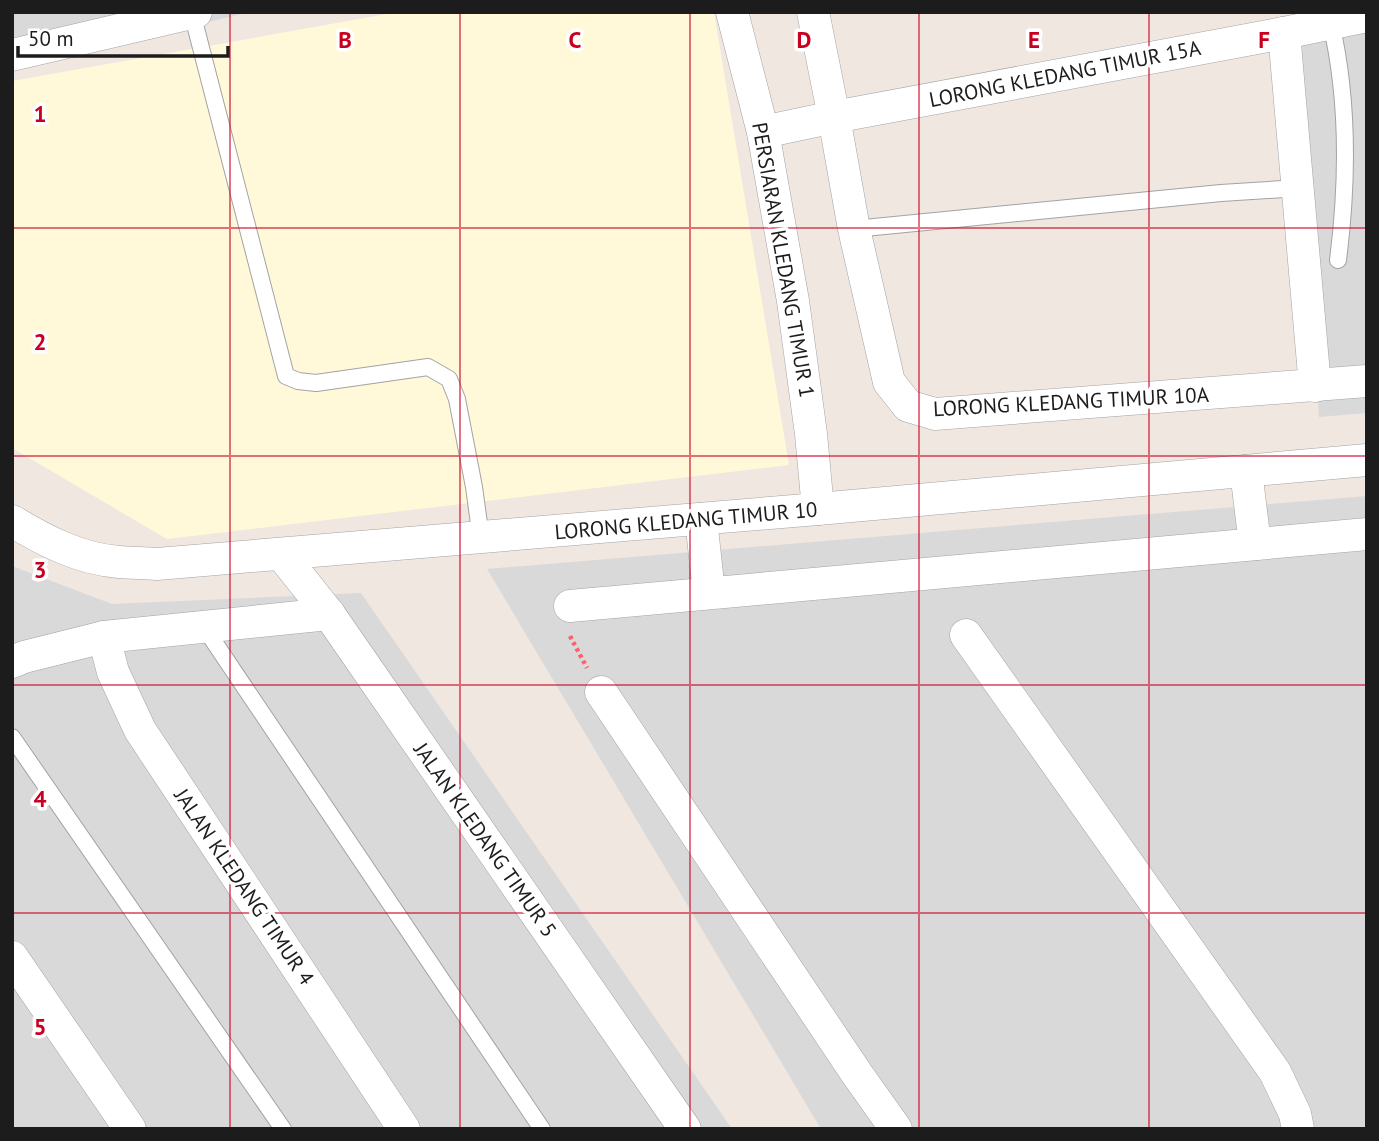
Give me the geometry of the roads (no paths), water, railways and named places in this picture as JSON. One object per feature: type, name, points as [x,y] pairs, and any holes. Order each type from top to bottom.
[{"type":"street","name":"PERSIARAN KLEDANG TIMUR 1","points":[[732,12],[763,132],[793,301],[818,509]]},
{"type":"street","name":"LORONG KLEDANG TIMUR 10A","points":[[813,12],[854,229],[889,382],[908,406],[935,414],[1367,381]]},
{"type":"street","points":[[12,55],[194,13]]},
{"type":"street","name":"LORONG KLEDANG TIMUR 15A","points":[[763,132],[1284,33],[1330,18],[1367,16]]},
{"type":"street","points":[[1284,33],[1315,386]]},
{"type":"street","name":"LORONG KLEDANG TIMUR 10","points":[[12,521],[38,537],[74,553],[116,562],[157,564],[1367,460]]},
{"type":"street","points":[[1247,471],[1255,544]]},
{"type":"street","points":[[701,519],[709,593]]},
{"type":"street","points":[[570,606],[1367,534]]},
{"type":"street","name":"JALAN KLEDANG TIMUR 5","points":[[282,555],[329,614],[685,1129]]},
{"type":"street","points":[[12,662],[104,637],[329,614]]},
{"type":"street","points":[[966,635],[1275,1072],[1295,1114],[1298,1129]]},
{"type":"street","name":"JALAN KLEDANG TIMUR 4","points":[[104,637],[113,672],[140,730],[404,1129]]},
{"type":"street","points":[[601,692],[896,1129]]},
{"type":"street","points":[[12,957],[130,1129]]},
{"type":"lane","points":[[194,13],[286,376],[298,381],[316,383],[428,367],[449,379],[457,399],[481,538]]},
{"type":"lane","points":[[1330,18],[1345,128],[1343,224],[1339,260]]},
{"type":"lane","points":[[854,229],[1221,193],[1299,188]]},
{"type":"lane","points":[[204,626],[542,1129]]},
{"type":"lane","points":[[12,737],[283,1129]]}]
